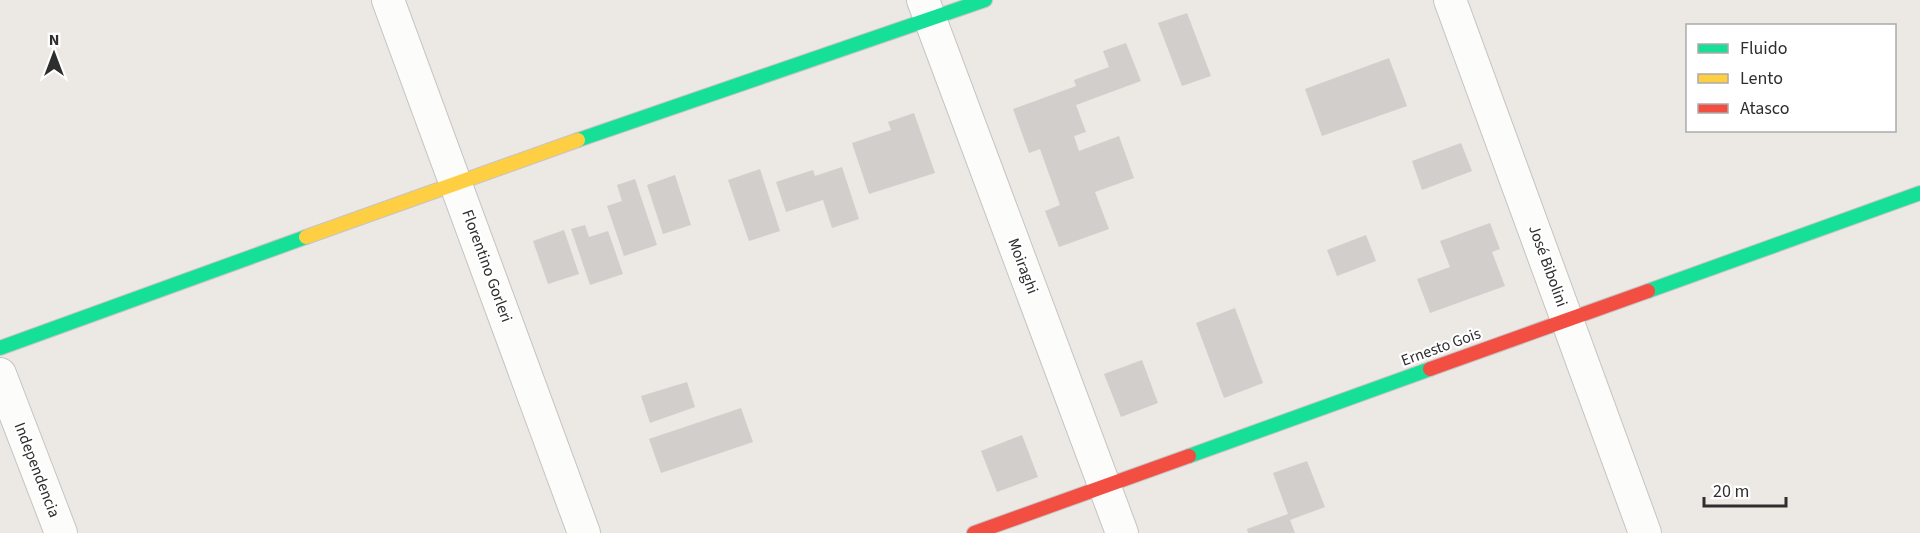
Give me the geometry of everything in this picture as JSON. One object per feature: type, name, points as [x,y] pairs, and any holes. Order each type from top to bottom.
[{"type":"street","name":"Florentino Gorleri","points":[[388,0],[457,182],[584,533]]},
{"type":"street","points":[[0,348],[927,10],[985,0]]},
{"type":"street","name":"José Bibolini","points":[[1450,0],[1645,533]]},
{"type":"street","name":"Moiraghi","points":[[927,10],[1122,533]]},
{"type":"street","name":"Ernesto Gois","points":[[974,533],[1920,193]]},
{"type":"street","name":"Independencia","points":[[0,374],[61,533]]},
{"type":"building","points":[[1187,13],[1211,76],[1182,86],[1158,23]]},
{"type":"building","points":[[1126,43],[1141,81],[1076,105],[1086,132],[1074,136],[1079,151],[1119,136],[1134,178],[1095,192],[1109,229],[1059,247],[1045,211],[1060,205],[1040,149],[1029,153],[1013,109],[1076,86],[1074,80],[1109,67],[1103,51]]},
{"type":"building","points":[[1389,58],[1407,106],[1322,136],[1305,89]]},
{"type":"building","points":[[914,113],[935,173],[869,194],[852,143],[891,130],[888,122]]},
{"type":"building","points":[[1461,143],[1472,171],[1422,190],[1412,161]]},
{"type":"building","points":[[842,167],[859,219],[832,228],[823,200],[786,212],[776,182],[813,170],[815,176]]},
{"type":"building","points":[[760,169],[780,231],[749,241],[728,180]]},
{"type":"building","points":[[675,175],[691,225],[663,234],[647,185]]},
{"type":"building","points":[[635,179],[657,245],[624,256],[607,206],[622,201],[617,185]]},
{"type":"building","points":[[1490,223],[1500,249],[1492,252],[1505,286],[1430,313],[1417,279],[1450,267],[1440,241]]},
{"type":"building","points":[[585,225],[589,237],[608,231],[623,274],[590,285],[571,229]]},
{"type":"building","points":[[564,230],[579,274],[548,284],[533,241]]},
{"type":"building","points":[[1366,235],[1376,261],[1337,276],[1327,250]]},
{"type":"building","points":[[1235,308],[1263,383],[1224,398],[1196,323]]},
{"type":"building","points":[[1142,360],[1158,403],[1121,417],[1104,374]]},
{"type":"building","points":[[687,382],[695,407],[650,423],[641,396]]},
{"type":"building","points":[[741,408],[753,442],[661,473],[649,439]]},
{"type":"building","points":[[1022,435],[1038,477],[997,492],[981,451]]},
{"type":"building","points":[[1307,461],[1325,507],[1290,520],[1295,533],[1248,533],[1247,529],[1288,514],[1273,473]]},
{"type":"traffic: fast","points":[[578,140],[985,0]]},
{"type":"traffic: fast","points":[[1648,291],[1920,193]]},
{"type":"traffic: fast","points":[[0,348],[306,237]]},
{"type":"traffic: fast","points":[[1189,456],[1430,369]]},
{"type":"traffic: slow","points":[[306,237],[578,140]]},
{"type":"traffic: jam","points":[[1430,369],[1648,291]]},
{"type":"traffic: jam","points":[[974,533],[1189,456]]}]
